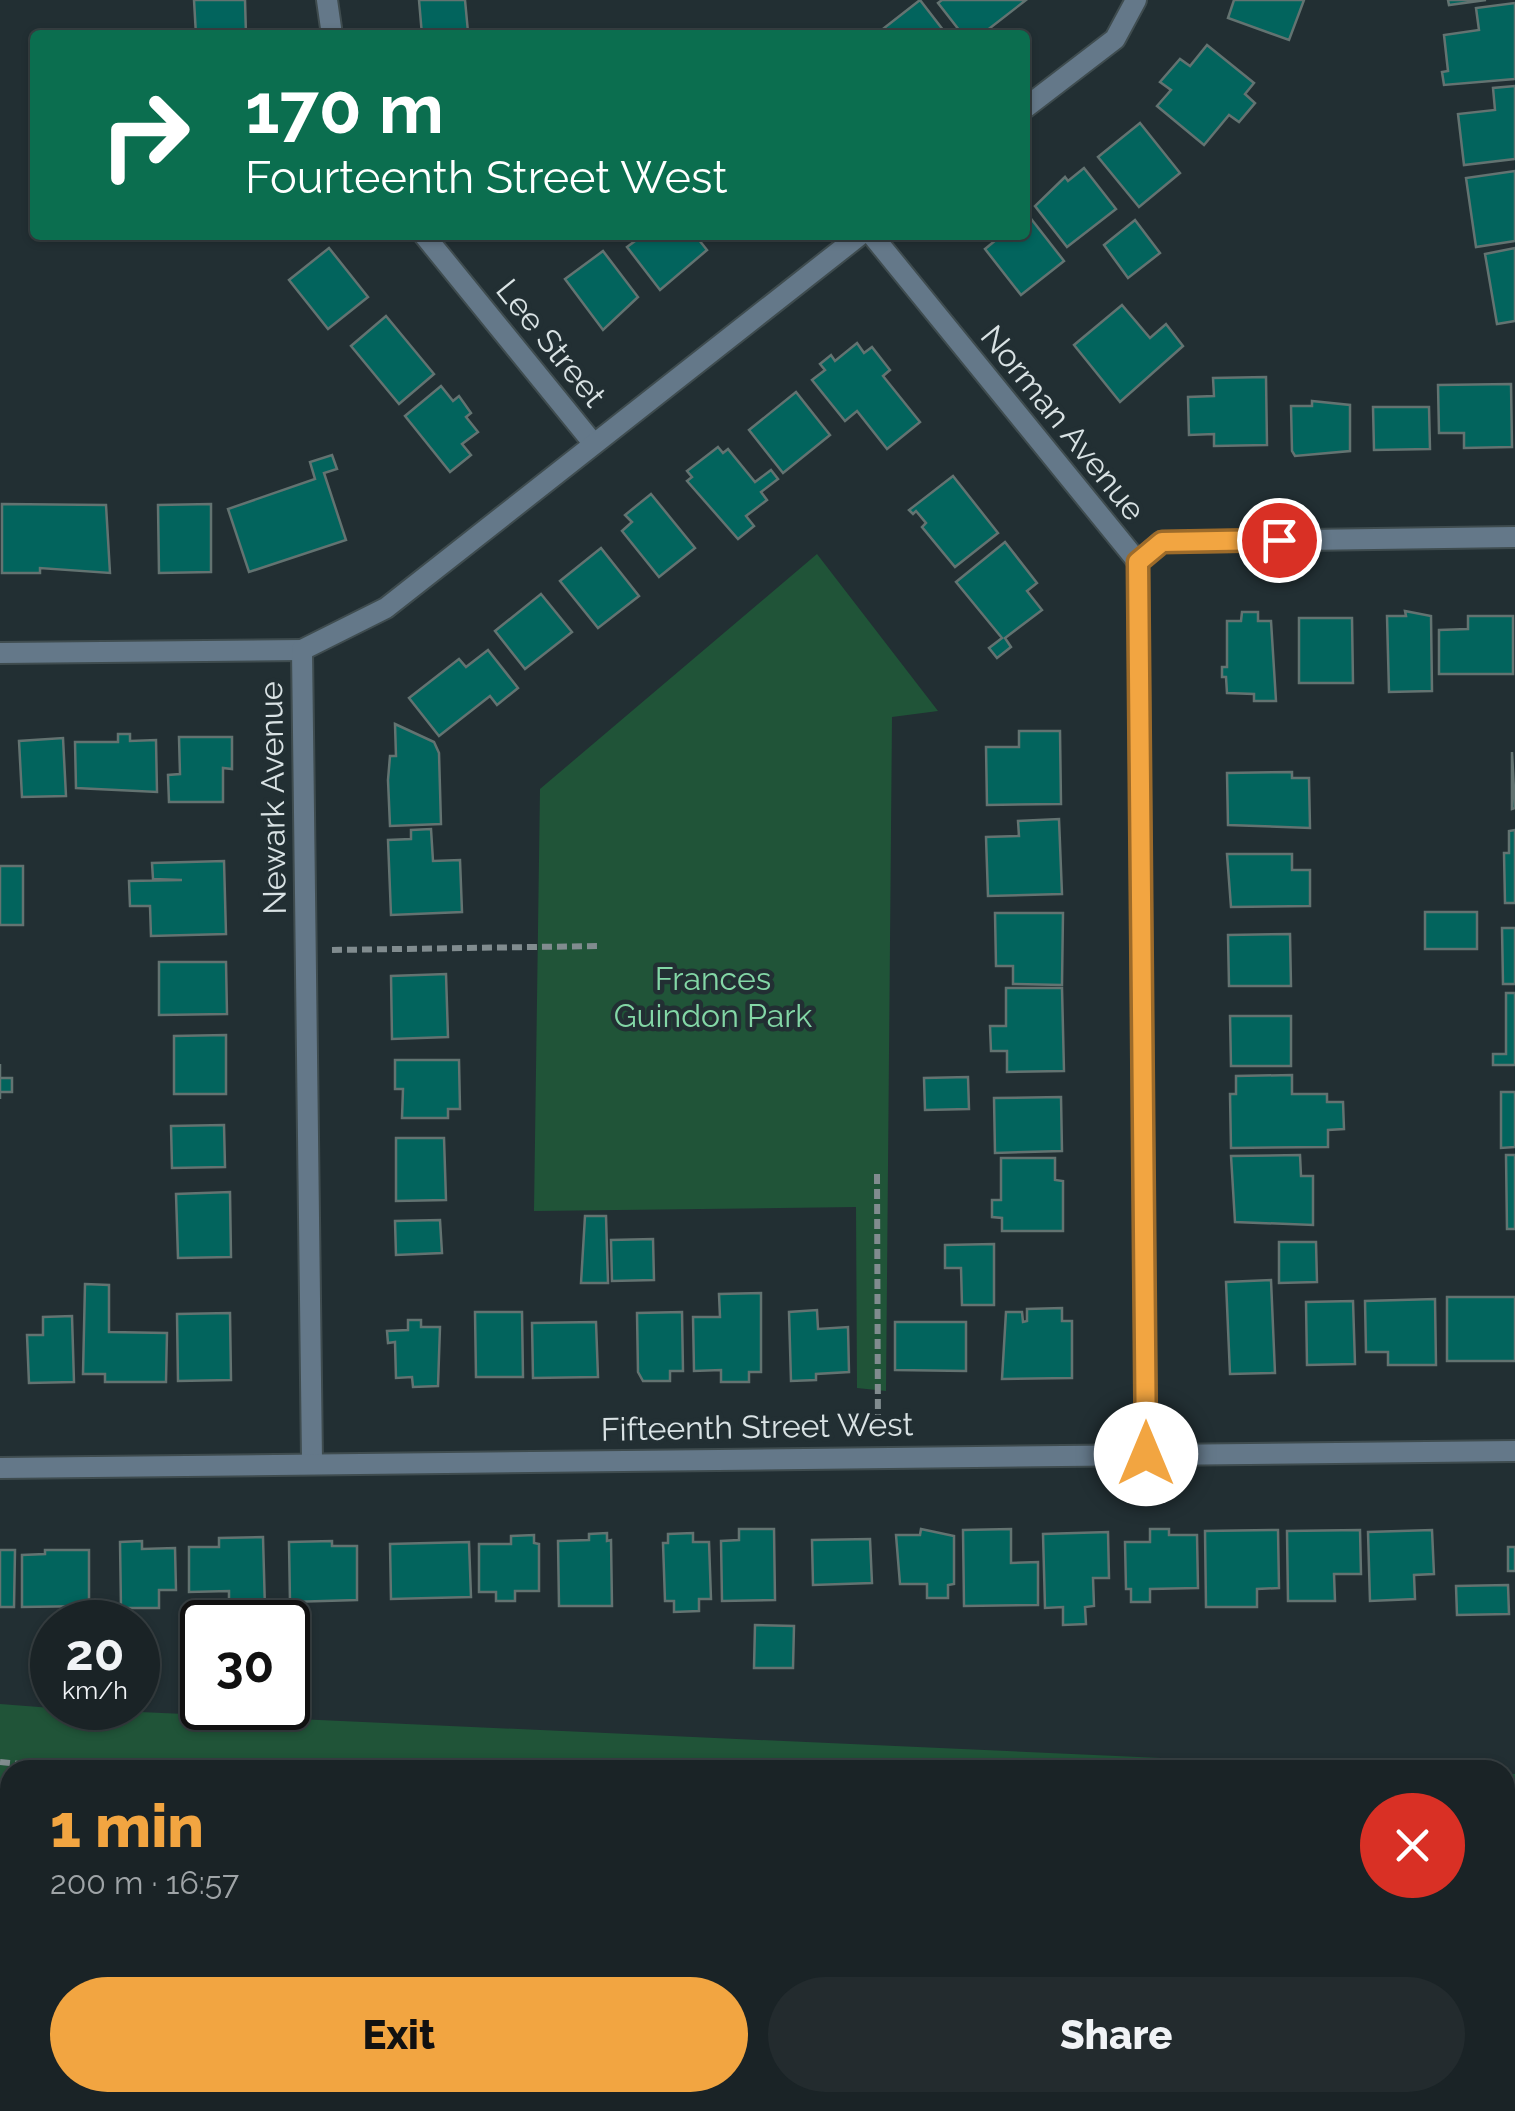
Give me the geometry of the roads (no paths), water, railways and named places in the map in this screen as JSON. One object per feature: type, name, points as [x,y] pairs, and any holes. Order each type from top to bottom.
[{"type":"street","points":[[327,0],[331,30]]},
{"type":"street","points":[[1030,104],[1116,39],[1136,0]]},
{"type":"street","name":"Lee Street","points":[[428,240],[594,443]]},
{"type":"street","name":"Newark Avenue","points":[[312,1461],[302,650],[386,608],[854,240]]},
{"type":"street","name":"Norman Avenue","points":[[876,240],[1138,562],[1146,1454]]},
{"type":"street","points":[[1138,562],[1162,542],[1515,537]]},
{"type":"street","points":[[0,654],[302,650]]},
{"type":"street","name":"Fifteenth Street West","points":[[0,1468],[312,1461],[1515,1451]]},
{"type":"park label","name":"Frances Guindon Park","points":[[713,998]]}]
